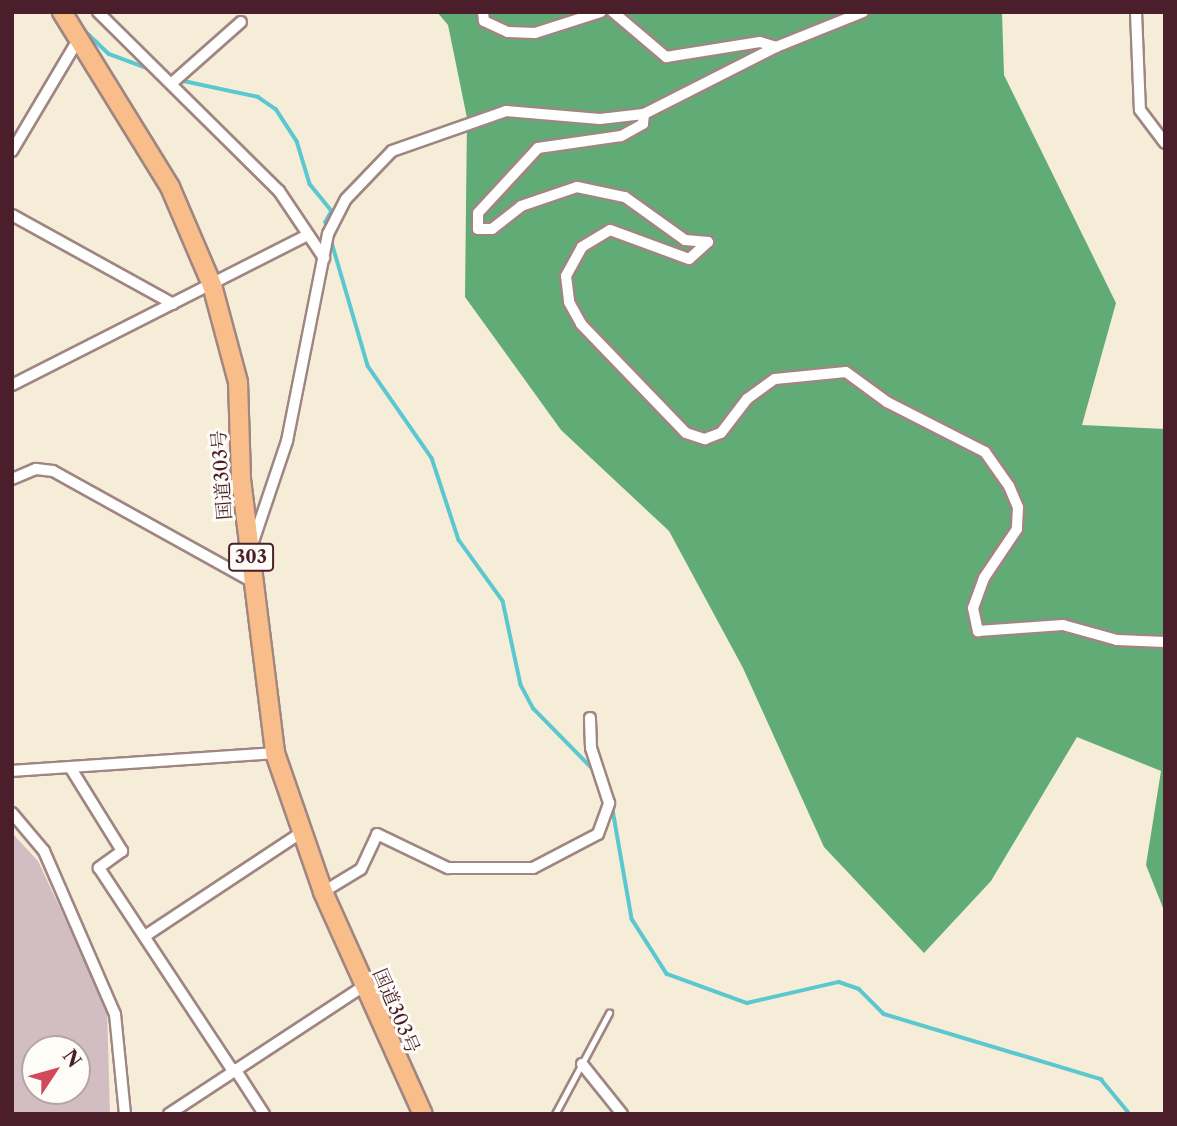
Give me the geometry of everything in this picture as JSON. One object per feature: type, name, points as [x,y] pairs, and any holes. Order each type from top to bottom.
[{"type":"highway","name":"国道303号","points":[[62,12],[170,187],[212,285],[239,382],[253,582],[275,753],[299,834],[362,987],[423,1114]]},
{"type":"street","points":[[98,12],[279,191],[324,258]]},
{"type":"street","points":[[483,12],[484,21],[508,32],[535,33],[601,12]]},
{"type":"street","points":[[613,12],[666,57],[760,42],[776,47]]},
{"type":"street","points":[[251,549],[288,441],[324,258],[346,199],[408,140],[519,110],[600,119],[644,114],[776,47],[863,12]]},
{"type":"street","points":[[1136,12],[1140,110],[1165,143]]},
{"type":"street","points":[[172,83],[241,22]]},
{"type":"street","points":[[12,151],[79,38]]},
{"type":"street","points":[[644,114],[643,124],[621,136],[538,148],[478,213],[478,229],[492,229],[520,205],[577,187],[625,197],[685,240],[708,242],[689,259],[610,230],[582,247],[566,275],[569,302],[581,324],[686,433],[705,439],[721,433],[747,399],[775,379],[846,372],[887,402],[985,452],[1009,486],[1018,507],[1017,528],[984,578],[972,620],[978,631],[1063,625],[1117,640],[1165,642]]},
{"type":"street","points":[[12,215],[173,304]]},
{"type":"street","points":[[12,385],[308,235]]},
{"type":"street","points":[[12,479],[36,469],[53,471],[253,582]]},
{"type":"street","points":[[323,892],[361,869],[377,834],[448,868],[533,868],[588,840],[605,824],[609,803],[591,748],[590,718]]},
{"type":"street","points":[[14,769],[275,753]]},
{"type":"street","points":[[70,767],[122,851],[99,868],[264,1114]]},
{"type":"street","points":[[12,813],[44,851],[115,1014],[125,1114]]},
{"type":"street","points":[[145,936],[299,834]]},
{"type":"street","points":[[169,1114],[362,987]]},
{"type":"street","points":[[582,1064],[622,1114]]},
{"type":"lane","points":[[555,1114],[609,1013]]},
{"type":"shaded area","points":[[12,833],[38,861],[107,1008],[110,1114],[12,1114]]},
{"type":"green space","points":[[437,12],[1002,12],[1004,75],[1116,303],[1082,425],[1165,429],[1165,913],[1146,865],[1161,771],[1077,737],[991,881],[924,953],[824,847],[743,668],[669,531],[561,430],[465,297],[467,118],[448,25]]},
{"type":"waterway","points":[[80,26],[109,54],[152,70]]},
{"type":"waterway","points":[[179,80],[258,97],[276,109],[297,141],[310,184],[332,211],[326,222],[368,366],[432,458],[459,540],[503,601],[521,685],[534,709],[594,770]]},
{"type":"waterway","points":[[612,804],[632,919],[667,974],[747,1003],[839,982],[859,989],[884,1014],[1101,1079],[1130,1114]]}]
